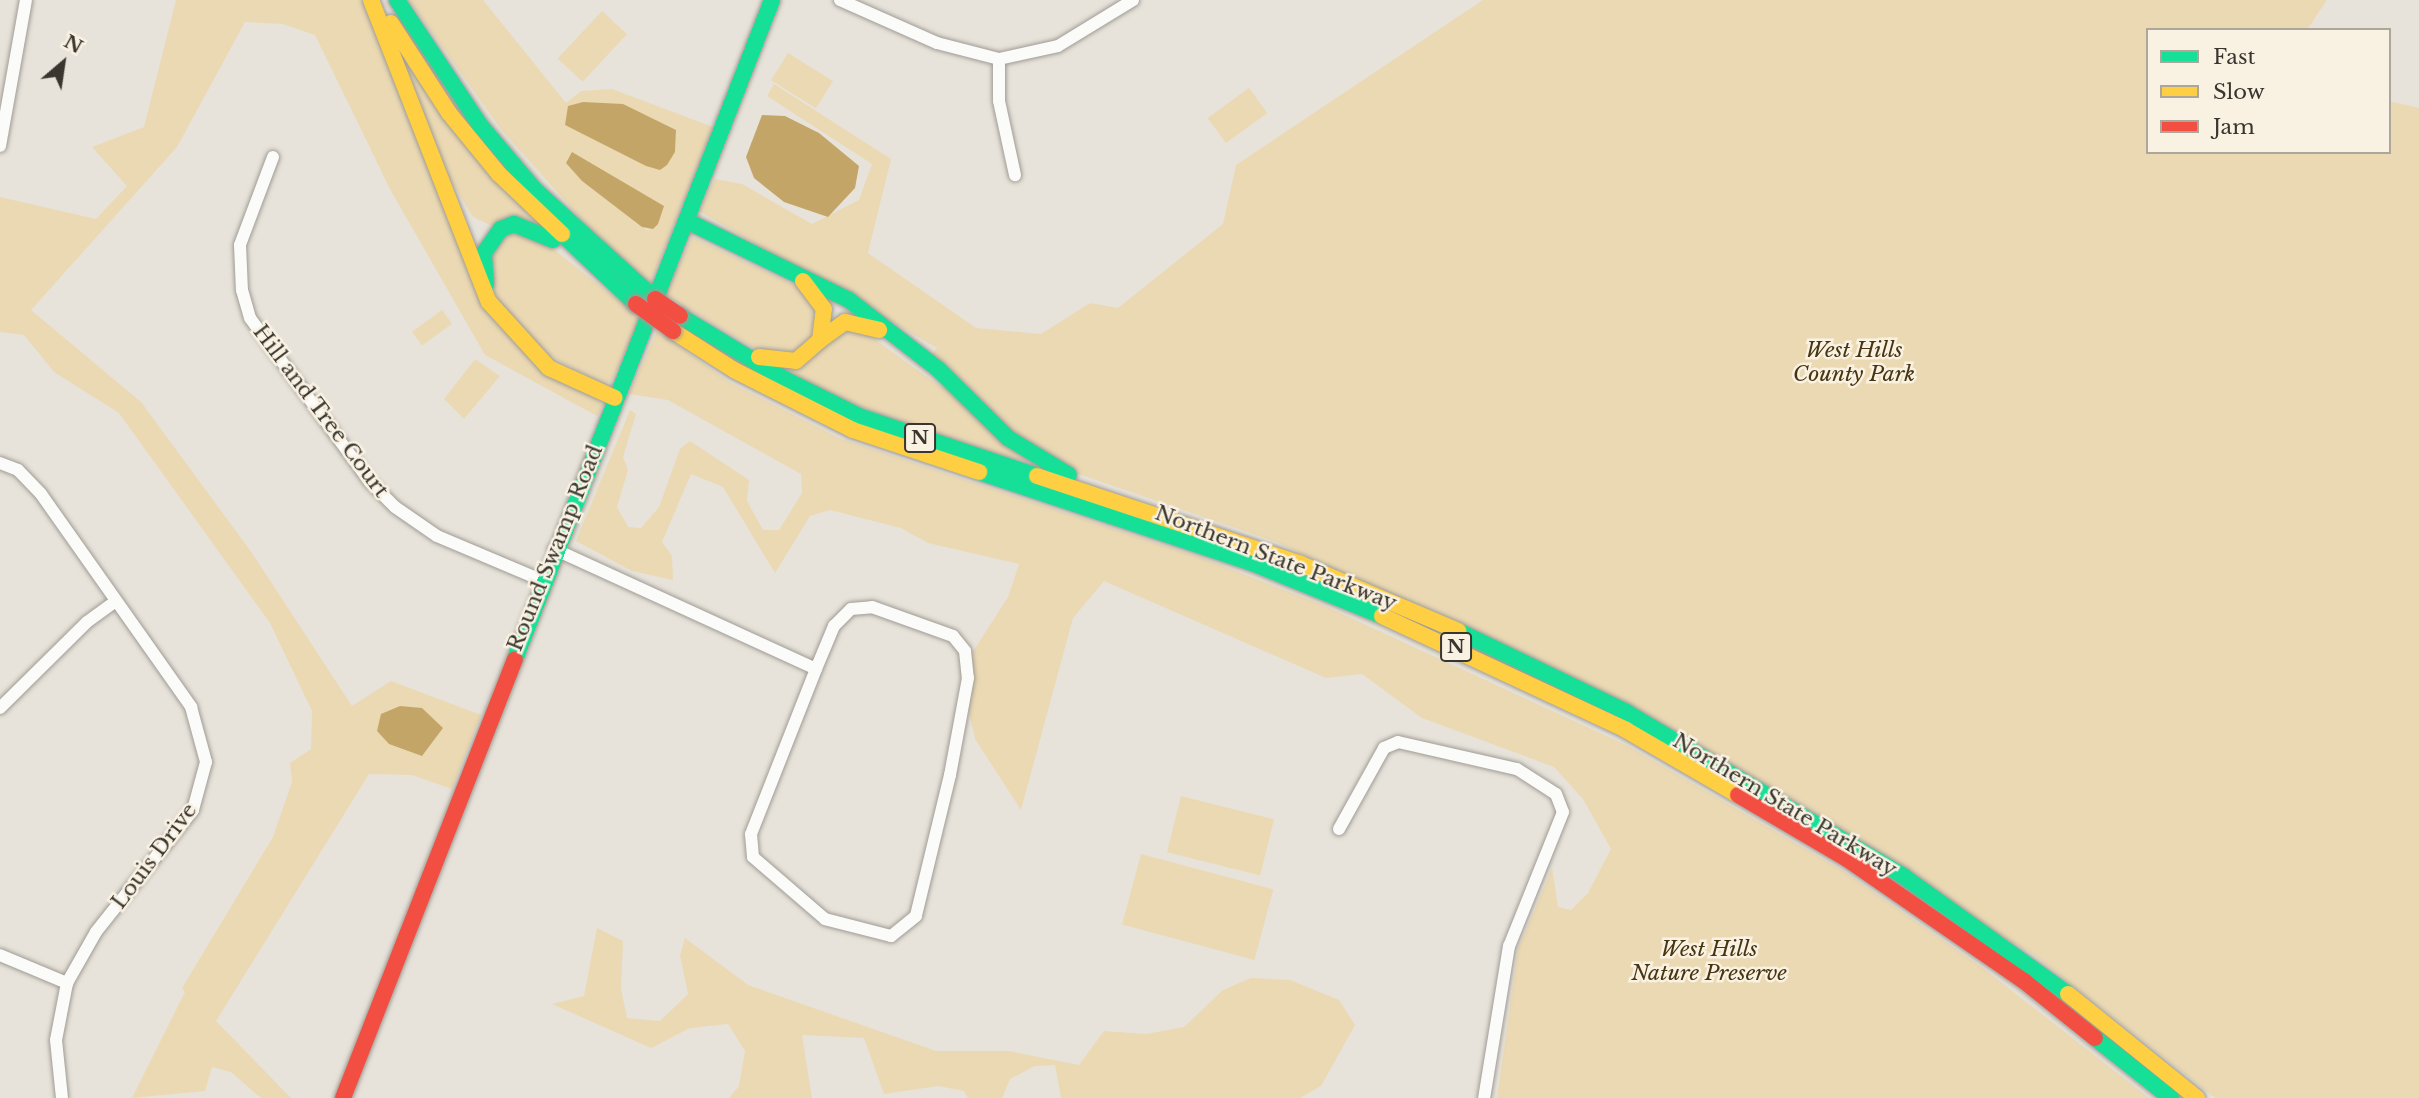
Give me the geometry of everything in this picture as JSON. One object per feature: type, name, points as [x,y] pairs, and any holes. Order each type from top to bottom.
[{"type":"main road","points":[[372,0],[444,197],[489,302],[508,329],[549,368],[615,398]]},
{"type":"main road","name":"Northern State Parkway","points":[[377,0],[449,113],[499,174],[586,262],[636,304],[676,323],[701,330],[859,416],[1178,519],[1301,564],[1450,627],[1626,712],[1746,779],[1963,917],[2197,1098]]},
{"type":"main road","name":"Northern State Parkway","points":[[397,0],[480,125],[535,190],[676,323],[755,382],[853,430],[1250,562],[1432,636],[1626,730],[1847,859],[2024,981],[2171,1098]]},
{"type":"main road","name":"Round Swamp Road","points":[[343,1098],[541,580],[687,221],[772,0]]},
{"type":"main road","points":[[687,221],[849,300],[906,343],[1026,451],[1178,519]]},
{"type":"main road","points":[[586,262],[534,229],[514,224],[489,239],[481,269],[494,300],[530,345],[615,398]]},
{"type":"main road","points":[[781,266],[821,302],[826,318],[821,340]]},
{"type":"main road","points":[[701,330],[777,363],[804,357],[834,327],[858,321],[906,343]]},
{"type":"street","points":[[0,146],[26,0]]},
{"type":"street","points":[[840,0],[937,43],[999,59],[1058,46],[1133,0]]},
{"type":"street","points":[[999,59],[999,101],[1016,176]]},
{"type":"street","name":"Hill and Tree Court","points":[[273,157],[240,245],[242,290],[250,318],[370,482],[396,507],[438,536],[541,580]]},
{"type":"street","name":"Louis Drive","points":[[0,463],[18,470],[41,494],[191,707],[206,762],[193,810],[96,932],[67,983],[56,1041],[62,1098]]},
{"type":"street","points":[[554,550],[816,668]]},
{"type":"street","points":[[0,708],[87,622],[115,602]]},
{"type":"street","points":[[851,609],[884,611],[953,636],[965,651],[964,702],[916,916],[891,936],[825,919],[753,857],[751,834],[816,668],[834,626],[851,609]]},
{"type":"street","points":[[1339,829],[1384,748],[1398,741],[1517,769],[1556,794],[1563,812],[1509,946],[1484,1098]]},
{"type":"street","points":[[0,955],[67,983]]},
{"type":"green space","points":[[176,0],[362,0],[480,294],[603,405],[597,416],[485,355],[391,191],[315,35],[283,24],[245,22],[177,147],[31,310],[141,402],[252,553],[352,706],[391,681],[481,715],[452,789],[412,775],[369,774],[216,1021],[291,1098],[261,1098],[231,1072],[212,1067],[205,1091],[132,1098],[185,992],[182,988],[273,837],[292,782],[290,763],[311,749],[312,711],[270,623],[119,413],[54,372],[24,335],[0,332],[0,197],[96,219],[127,186],[92,147],[144,127]]},
{"type":"green space","points":[[409,0],[483,0],[566,103],[581,91],[612,89],[713,127],[650,284],[618,260],[500,128]],"holes":[[[565,125],[676,130],[675,152],[660,170]],[[582,181],[658,224],[647,230]]]},
{"type":"green space","name":"West Hills County Park","points":[[1483,0],[2327,0],[2308,28],[2146,28],[2146,154],[2391,154],[2391,101],[2419,108],[2419,1098],[2215,1098],[2033,954],[1420,607],[1276,542],[1070,471],[1035,452],[929,357],[937,348],[699,211],[715,179],[742,184],[812,224],[859,200],[872,164],[767,96],[774,84],[891,159],[868,253],[976,328],[1041,334],[1090,303],[1118,308],[1223,224],[1236,165]]},
{"type":"green space","points":[[602,11],[627,34],[583,82],[558,59]]},
{"type":"green space","points":[[788,53],[833,81],[816,108],[771,80]]},
{"type":"green space","points":[[404,61],[535,223],[490,225],[473,217],[429,145]]},
{"type":"green space","points":[[1249,88],[1267,113],[1226,143],[1208,118]]},
{"type":"green space","points":[[510,233],[533,233],[641,318],[611,382],[604,384],[542,352],[500,303],[486,277],[487,259]]},
{"type":"green space","points":[[692,237],[809,292],[821,331],[795,356],[761,352],[665,295]]},
{"type":"green space","points":[[442,310],[452,324],[422,346],[412,332]]},
{"type":"green space","points":[[860,329],[940,386],[955,392],[1031,463],[952,442],[821,391],[785,367],[829,337]]},
{"type":"green space","name":"West Hills Nature Preserve","points":[[657,331],[731,383],[839,438],[1205,559],[1325,606],[1628,746],[1842,870],[1983,968],[2149,1098],[1497,1098],[1518,949],[1552,868],[1558,907],[1571,910],[1588,893],[1611,849],[1583,799],[1554,767],[1422,718],[1362,674],[1326,678],[1104,581],[1073,618],[1021,810],[975,739],[960,672],[1008,597],[1019,564],[928,543],[901,528],[830,510],[810,516],[775,573],[723,487],[691,474],[662,542],[672,556],[673,580],[632,571],[576,541],[630,410],[636,414],[623,457],[628,470],[617,507],[628,527],[641,528],[659,507],[680,449],[690,441],[749,480],[747,501],[763,530],[779,530],[802,493],[801,474],[668,400],[629,394]]},
{"type":"green space","points":[[475,359],[500,376],[464,419],[444,399]]},
{"type":"green space","points":[[1181,796],[1274,819],[1260,876],[1167,852]]},
{"type":"green space","points":[[1141,854],[1273,889],[1254,960],[1122,925]]},
{"type":"green space","points":[[597,928],[623,941],[621,989],[627,1018],[660,1021],[688,994],[680,955],[685,938],[748,985],[936,1051],[1009,1051],[1079,1065],[1104,1031],[1146,1034],[1184,1027],[1223,990],[1251,978],[1290,980],[1339,1000],[1355,1025],[1321,1086],[1300,1098],[1061,1098],[1055,1065],[1035,1066],[1010,1079],[1002,1098],[968,1098],[964,1091],[938,1086],[884,1094],[864,1038],[802,1035],[812,1098],[729,1098],[739,1086],[745,1051],[728,1024],[690,1028],[651,1048],[552,1004],[584,996]]},
{"type":"shaded area","points":[[583,102],[623,104],[676,130],[675,152],[667,165],[660,170],[646,166],[565,125],[568,106]]},
{"type":"shaded area","points":[[762,115],[785,116],[819,133],[859,166],[855,188],[828,217],[784,202],[754,178],[746,157]]},
{"type":"shaded area","points":[[572,152],[664,206],[658,224],[653,229],[642,227],[582,181],[566,163]]},
{"type":"shaded area","points":[[400,706],[422,708],[443,728],[422,756],[389,744],[377,731],[381,714]]},
{"type":"traffic: fast","points":[[397,0],[480,125],[535,190],[655,299]]},
{"type":"traffic: fast","points":[[515,659],[772,0]]},
{"type":"traffic: fast","points":[[687,221],[849,300],[938,369],[1008,438],[1069,475]]},
{"type":"traffic: fast","points":[[486,284],[484,253],[501,229],[514,224],[553,240]]},
{"type":"traffic: fast","points":[[562,234],[636,304]]},
{"type":"traffic: fast","points":[[680,316],[784,379],[859,416],[1037,476]]},
{"type":"traffic: fast","points":[[979,472],[1250,562],[1382,616]]},
{"type":"traffic: fast","points":[[1458,631],[1626,712],[1903,876],[2068,994]]},
{"type":"traffic: fast","points":[[2095,1038],[2171,1098]]},
{"type":"traffic: slow","points":[[371,0],[489,302],[549,368],[615,398]]},
{"type":"traffic: slow","points":[[391,23],[449,113],[499,174],[562,234]]},
{"type":"traffic: slow","points":[[759,357],[796,361],[820,340],[824,309],[803,281]]},
{"type":"traffic: slow","points":[[820,340],[845,322],[879,330]]},
{"type":"traffic: slow","points":[[673,331],[734,370],[853,430],[979,472]]},
{"type":"traffic: slow","points":[[1037,476],[1301,564],[1458,631]]},
{"type":"traffic: slow","points":[[1382,616],[1626,730],[1738,795]]},
{"type":"traffic: slow","points":[[2068,994],[2197,1098]]},
{"type":"traffic: jam","points":[[655,299],[680,316]]},
{"type":"traffic: jam","points":[[636,304],[673,331]]},
{"type":"traffic: jam","points":[[343,1098],[515,659]]},
{"type":"traffic: jam","points":[[1738,795],[1847,859],[2024,981],[2095,1038]]}]
